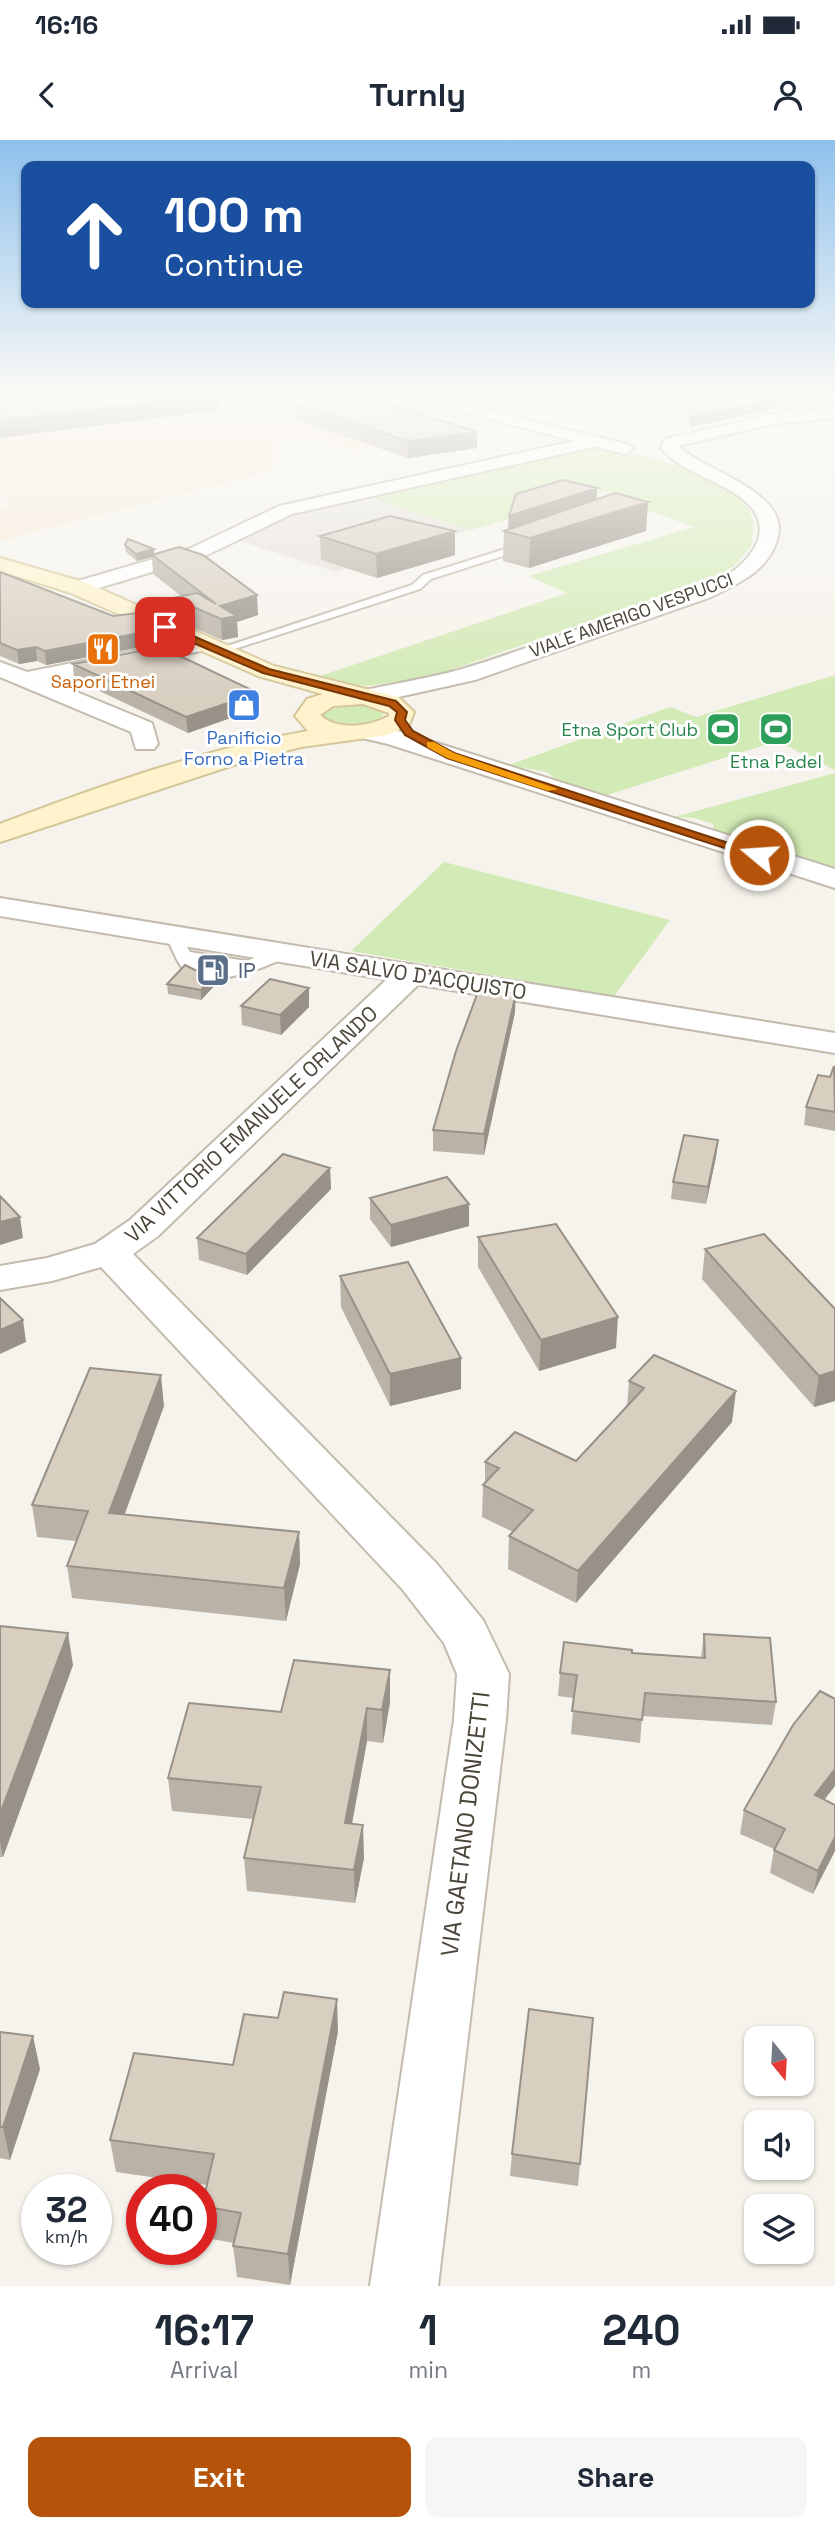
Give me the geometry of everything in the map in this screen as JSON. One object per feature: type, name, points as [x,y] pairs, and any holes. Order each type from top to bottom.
[{"type":"main road","points":[[0,834],[89,801],[213,762],[302,740],[388,727],[401,716],[393,704],[266,671],[210,647],[137,621],[79,589],[8,566]]},
{"type":"main road","points":[[266,671],[309,711],[310,721],[315,725],[357,732]]},
{"type":"main road","points":[[213,762],[281,729],[328,700],[365,697]]},
{"type":"street","points":[[79,589],[198,552],[286,510],[353,495]]},
{"type":"street","name":"VIALE AMERIGO VESPUCCI","points":[[467,675],[703,592],[741,575],[763,553],[770,532],[768,518],[758,504],[747,495]]},
{"type":"street","points":[[26,679],[210,647]]},
{"type":"street","points":[[0,669],[143,728],[145,744]]},
{"type":"street","points":[[365,697],[467,675]]},
{"type":"street","points":[[450,755],[409,733],[401,716],[411,704],[467,675]]},
{"type":"street","points":[[357,732],[393,737],[835,879]]},
{"type":"street","name":"VIA SALVO D'ACQUISTO","points":[[0,907],[180,945],[283,952],[835,1043]]},
{"type":"street","name":"VIA VITTORIO EMANUELE ORLANDO","points":[[0,1278],[52,1269],[109,1252],[144,1228],[411,974]]},
{"type":"street","name":"VIA GAETANO DONIZETTI","points":[[109,1252],[420,1577],[465,1634],[483,1674],[480,1720],[404,2286]]},
{"type":"lane","points":[[210,647],[416,587],[427,577],[533,543]]},
{"type":"lane","points":[[8,566],[8,577],[33,588]]},
{"type":"lane","points":[[180,945],[193,971],[220,976],[283,952]]},
{"type":"shaded area","points":[[0,495],[176,495],[0,541],[0,507],[12,505]]},
{"type":"shaded area","points":[[365,496],[471,530],[335,572],[234,539],[284,516]]},
{"type":"green space","points":[[369,495],[591,495],[471,530],[365,496]]},
{"type":"green space","points":[[613,495],[735,495],[752,516],[752,545],[734,566],[715,577],[431,677],[367,686],[311,679],[567,593],[529,576],[694,527]]},
{"type":"green space","name":"Etna Sport Club","points":[[835,675],[835,770],[777,741],[604,796],[558,781],[547,772],[509,765],[670,707],[696,717]]},
{"type":"green space","points":[[342,704],[366,704],[382,710],[383,716],[362,726],[339,724],[324,719],[322,713]]},
{"type":"green space","points":[[835,773],[835,868],[714,830],[713,824],[695,818],[674,817]]},
{"type":"green space","points":[[444,862],[670,920],[614,996],[351,951]]},
{"type":"building","points":[[516,495],[575,495],[509,516]]},
{"type":"building","points":[[609,495],[623,495],[648,502],[530,538],[504,531]]},
{"type":"building","points":[[390,516],[455,531],[376,554],[320,536]]},
{"type":"building","points":[[128,539],[154,549],[136,554],[125,545]]},
{"type":"building","points":[[179,547],[203,555],[257,595],[220,606],[237,616],[221,619],[172,598],[197,593],[216,604],[152,555]]},
{"type":"building","points":[[0,572],[113,616],[138,613],[171,627],[45,651],[36,647],[17,650],[0,643]]},
{"type":"building","points":[[161,647],[258,693],[186,717],[73,664]]},
{"type":"building","points":[[185,965],[195,970],[218,971],[201,990],[167,984]]},
{"type":"building","points":[[270,979],[309,988],[280,1015],[241,1006]]},
{"type":"building","points":[[479,989],[516,993],[484,1134],[433,1130],[456,1051]]},
{"type":"building","points":[[834,1066],[835,1112],[806,1107],[818,1075],[830,1077]]},
{"type":"building","points":[[684,1135],[718,1140],[708,1187],[673,1182]]},
{"type":"building","points":[[283,1154],[330,1168],[246,1254],[197,1238]]},
{"type":"building","points":[[447,1177],[469,1204],[391,1225],[370,1198]]},
{"type":"building","points":[[0,1196],[20,1217],[0,1222]]},
{"type":"building","points":[[556,1224],[618,1317],[541,1340],[478,1237]]},
{"type":"building","points":[[764,1234],[835,1309],[835,1371],[819,1376],[705,1249]]},
{"type":"building","points":[[408,1262],[461,1358],[390,1374],[340,1276]]},
{"type":"building","points":[[0,1298],[23,1320],[0,1330]]},
{"type":"building","points":[[654,1355],[736,1391],[578,1571],[509,1536],[533,1510],[483,1485],[499,1468],[485,1462],[515,1432],[576,1461],[644,1388],[629,1381]]},
{"type":"building","points":[[90,1368],[161,1375],[109,1513],[299,1532],[284,1588],[67,1566],[88,1511],[32,1505]]},
{"type":"building","points":[[0,1626],[68,1633],[0,1814]]},
{"type":"building","points":[[704,1634],[770,1638],[776,1702],[645,1693],[642,1720],[572,1711],[577,1675],[560,1673],[564,1642],[632,1650],[632,1653],[705,1658]]},
{"type":"building","points":[[294,1660],[390,1670],[382,1710],[367,1708],[345,1823],[363,1825],[354,1870],[244,1858],[261,1787],[168,1778],[189,1703],[281,1712]]},
{"type":"building","points":[[820,1691],[835,1699],[835,1769],[815,1795],[835,1805],[835,1837],[818,1871],[774,1850],[785,1829],[744,1810],[793,1725]]},
{"type":"building","points":[[284,1992],[337,1999],[288,2254],[233,2246],[241,2213],[217,2209],[217,2174],[209,2174],[214,2154],[110,2140],[134,2053],[233,2065],[244,2014],[278,2018]]},
{"type":"building","points":[[529,2009],[593,2018],[580,2164],[512,2154]]},
{"type":"building","points":[[0,2032],[33,2036],[3,2127],[0,2127]]},
{"type":"slow traffic","points":[[430,745],[450,755],[552,789]]},
{"type":"place","name":"Sapori Etnei","points":[[103,649]]},
{"type":"place","name":"Panificio Forno a Pietra","points":[[244,705]]},
{"type":"place","name":"Etna Sport Club","points":[[723,729]]},
{"type":"place","name":"Etna Padel","points":[[776,729]]},
{"type":"place","name":"IP","points":[[213,970]]},
{"type":"route","points":[[165,627],[266,671],[393,704],[402,712],[400,720],[409,733],[450,755],[759,855]]}]
